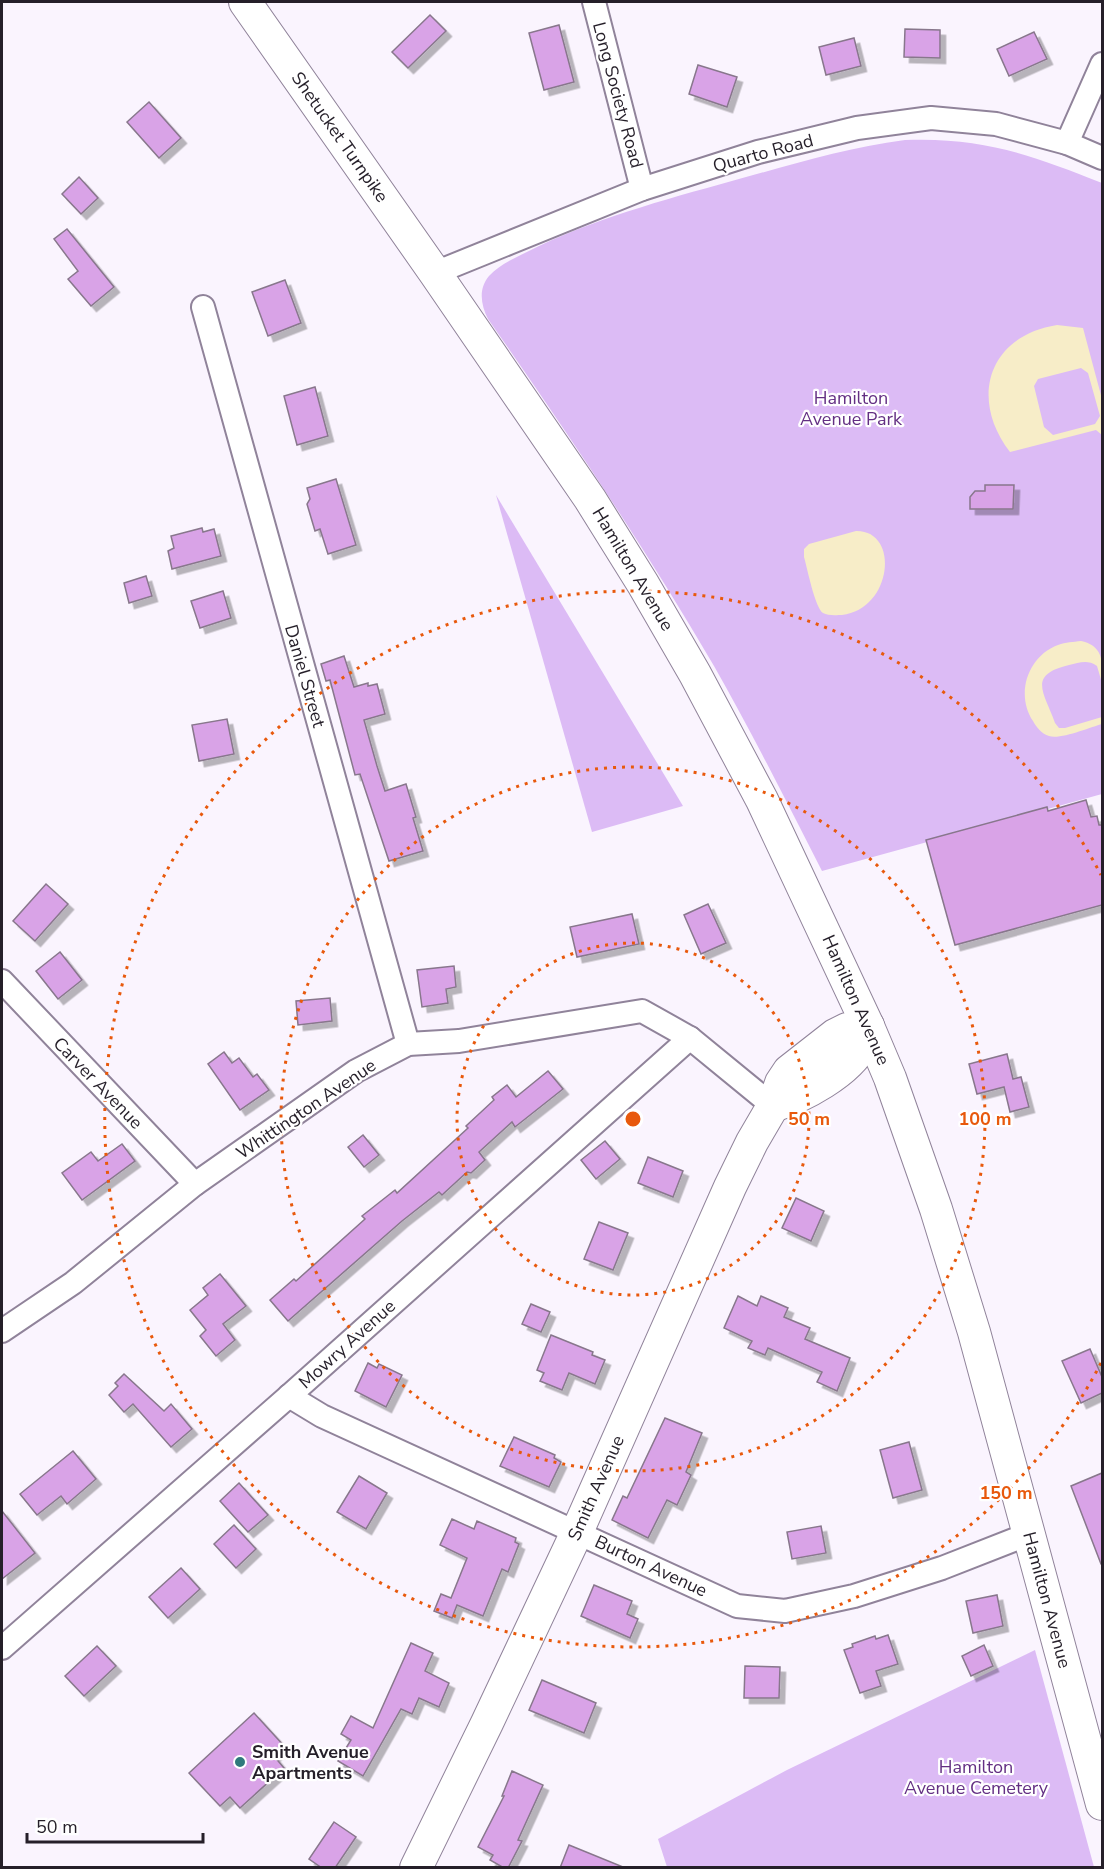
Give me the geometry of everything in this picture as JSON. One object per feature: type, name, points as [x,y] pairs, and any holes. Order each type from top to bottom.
[{"type":"main road","name":"Shetucket Turnpike","points":[[245,2],[435,273]]},
{"type":"main road","name":"Hamilton Avenue","points":[[435,273],[590,499],[644,584],[762,800],[868,1026],[890,1078],[936,1209],[974,1332],[1102,1804]]},
{"type":"main road","name":"Smith Avenue","points":[[416,1868],[577,1532],[730,1187],[773,1106],[781,1083],[798,1063],[835,1035],[847,1029],[868,1026]]},
{"type":"street","name":"Long Society Road","points":[[594,2],[642,189]]},
{"type":"street","points":[[1067,144],[1102,64]]},
{"type":"street","name":"Quarto Road","points":[[435,273],[642,189],[758,152],[857,128],[931,118],[996,124],[1067,144],[1102,158]]},
{"type":"street","name":"Daniel Street","points":[[202,307],[408,1044]]},
{"type":"street","name":"Carver Avenue","points":[[2,981],[195,1184]]},
{"type":"street","name":"Whittington Avenue","points":[[2,1330],[73,1283],[195,1184],[356,1071],[408,1044],[459,1041],[642,1011],[690,1038],[773,1106]]},
{"type":"street","name":"Mowry Avenue","points":[[2,1648],[289,1396],[690,1038]]},
{"type":"street","name":"Burton Avenue","points":[[289,1396],[322,1416],[737,1606],[785,1611],[855,1596],[942,1568],[1029,1533]]},
{"type":"green space","name":"Hamilton Avenue Park","points":[[905,140],[959,142],[1006,150],[1029,156],[1102,183],[1102,794],[822,871],[714,666],[604,490],[488,319],[482,303],[482,292],[489,276],[506,263],[589,225],[667,199],[805,161]]},
{"type":"green space","points":[[496,495],[683,806],[592,832]]},
{"type":"green space","name":"Hamilton Avenue Cemetery","points":[[1035,1650],[1094,1867],[667,1867],[658,1839],[787,1770]]},
{"type":"sand","points":[[1057,325],[1083,328],[1102,399],[1102,435],[1096,430],[1010,452],[997,432],[990,411],[989,391],[992,373],[1001,356],[1015,342],[1033,331]],"holes":[[[1081,368],[1088,373],[1100,416],[1095,424],[1053,435],[1044,427],[1034,386],[1038,379]]]},
{"type":"sand","points":[[856,531],[870,534],[880,543],[885,570],[880,586],[872,599],[859,610],[842,615],[825,614],[820,610],[814,596],[804,549],[809,544]]},
{"type":"sand","points":[[1081,641],[1089,643],[1098,651],[1102,662],[1102,683],[1097,666],[1086,662],[1069,665],[1048,674],[1043,680],[1044,694],[1059,728],[1102,717],[1102,724],[1068,735],[1049,736],[1038,728],[1028,710],[1025,699],[1027,677],[1039,658],[1048,650],[1061,644]]},
{"type":"building","points":[[430,15],[446,31],[408,68],[392,52]]},
{"type":"building","points":[[559,25],[574,82],[544,90],[529,33]]},
{"type":"building","points":[[905,29],[940,30],[940,58],[904,57]]},
{"type":"building","points":[[1034,32],[1047,59],[1009,76],[997,49]]},
{"type":"building","points":[[854,38],[861,66],[826,75],[819,47]]},
{"type":"building","points":[[698,65],[737,77],[727,107],[689,94]]},
{"type":"building","points":[[149,102],[181,138],[159,158],[127,122]]},
{"type":"building","points":[[79,177],[98,198],[81,214],[62,194]]},
{"type":"building","points":[[67,229],[114,287],[91,306],[68,279],[78,271],[54,239]]},
{"type":"building","points":[[285,280],[301,323],[268,336],[252,292]]},
{"type":"building","points":[[315,387],[328,436],[297,445],[284,396]]},
{"type":"building","points":[[336,479],[356,545],[328,554],[320,529],[315,531],[307,504],[310,499],[307,488]]},
{"type":"building","points":[[985,485],[1014,485],[1013,509],[970,509],[970,497],[975,491],[985,491]]},
{"type":"building","points":[[202,528],[203,532],[214,529],[221,556],[172,569],[168,551],[174,548],[171,536]]},
{"type":"building","points":[[146,576],[152,596],[129,603],[124,583]]},
{"type":"building","points":[[223,591],[231,618],[200,628],[191,601]]},
{"type":"building","points":[[344,656],[354,687],[368,683],[368,686],[377,684],[385,714],[364,720],[385,791],[406,784],[423,851],[389,861],[360,774],[355,775],[330,680],[326,681],[321,664]]},
{"type":"building","points":[[227,719],[234,754],[199,761],[192,725]]},
{"type":"building","points":[[1086,800],[1091,817],[1097,816],[1099,825],[1102,825],[1102,905],[955,945],[926,840],[1047,807],[1048,811]]},
{"type":"building","points":[[46,884],[68,904],[35,941],[13,921]]},
{"type":"building","points":[[708,904],[726,943],[701,954],[684,915]]},
{"type":"building","points":[[632,914],[639,944],[577,957],[570,927]]},
{"type":"building","points":[[60,952],[82,980],[58,999],[36,971]]},
{"type":"building","points":[[454,966],[456,987],[446,989],[448,1003],[422,1007],[417,970]]},
{"type":"building","points":[[330,998],[332,1021],[298,1025],[296,1001]]},
{"type":"building","points":[[224,1052],[232,1063],[239,1058],[253,1077],[257,1074],[269,1090],[240,1110],[208,1064]]},
{"type":"building","points":[[1007,1054],[1013,1079],[1021,1077],[1029,1107],[1010,1112],[1004,1087],[977,1094],[969,1064]]},
{"type":"building","points":[[548,1071],[563,1089],[515,1127],[512,1122],[479,1152],[485,1160],[471,1173],[467,1172],[442,1195],[439,1192],[402,1221],[288,1321],[270,1300],[294,1279],[296,1281],[365,1219],[362,1216],[395,1190],[397,1193],[468,1128],[466,1126],[494,1100],[492,1097],[507,1085],[516,1097]]},
{"type":"building","points":[[363,1135],[379,1155],[364,1167],[348,1147]]},
{"type":"building","points":[[605,1141],[620,1159],[596,1179],[581,1160]]},
{"type":"building","points":[[122,1144],[135,1161],[82,1200],[62,1173],[91,1152],[98,1161]]},
{"type":"building","points":[[648,1157],[683,1171],[673,1197],[638,1183]]},
{"type":"building","points":[[796,1198],[824,1211],[811,1241],[782,1228]]},
{"type":"building","points":[[599,1222],[628,1233],[613,1270],[584,1259]]},
{"type":"building","points":[[220,1274],[246,1306],[223,1324],[235,1340],[216,1356],[200,1336],[206,1330],[190,1310],[208,1295],[203,1288]]},
{"type":"building","points":[[738,1296],[757,1306],[761,1296],[788,1308],[784,1317],[810,1328],[805,1339],[850,1358],[837,1391],[817,1382],[822,1372],[768,1348],[765,1355],[748,1348],[752,1341],[724,1328]]},
{"type":"building","points":[[531,1304],[550,1312],[541,1332],[522,1324]]},
{"type":"building","points":[[551,1335],[593,1352],[592,1355],[605,1360],[595,1384],[569,1373],[562,1390],[540,1381],[544,1373],[537,1370]]},
{"type":"building","points":[[1090,1349],[1102,1377],[1102,1393],[1081,1403],[1062,1361]]},
{"type":"building","points":[[368,1363],[377,1368],[379,1364],[402,1375],[386,1407],[355,1391]]},
{"type":"building","points":[[124,1374],[164,1411],[171,1404],[192,1429],[171,1447],[133,1404],[124,1412],[109,1395],[118,1386],[115,1383]]},
{"type":"building","points":[[665,1418],[702,1433],[686,1472],[691,1475],[677,1505],[667,1500],[648,1538],[612,1520],[623,1496],[627,1498]]},
{"type":"building","points":[[514,1437],[555,1455],[554,1458],[561,1462],[549,1487],[500,1466]]},
{"type":"building","points":[[909,1442],[922,1490],[893,1498],[880,1450]]},
{"type":"building","points":[[73,1451],[96,1479],[67,1504],[61,1496],[37,1515],[20,1494]]},
{"type":"building","points":[[1102,1473],[1102,1564],[1101,1564],[1071,1486]]},
{"type":"building","points":[[359,1476],[387,1493],[366,1529],[337,1512]]},
{"type":"building","points":[[239,1483],[268,1515],[248,1532],[220,1501]]},
{"type":"building","points":[[2,1511],[35,1553],[2,1579]]},
{"type":"building","points":[[452,1519],[474,1529],[477,1521],[516,1538],[515,1542],[519,1544],[508,1572],[502,1569],[483,1616],[457,1605],[452,1618],[434,1611],[441,1594],[451,1598],[467,1558],[440,1545]]},
{"type":"building","points":[[234,1525],[256,1549],[236,1568],[214,1544]]},
{"type":"building","points":[[821,1526],[826,1553],[792,1559],[787,1532]]},
{"type":"building","points":[[181,1568],[200,1589],[168,1618],[149,1597]]},
{"type":"building","points":[[594,1585],[632,1601],[627,1614],[638,1619],[630,1638],[581,1616]]},
{"type":"building","points":[[997,1595],[1003,1626],[973,1633],[966,1601]]},
{"type":"building","points":[[888,1635],[898,1664],[876,1671],[881,1686],[860,1693],[844,1650],[853,1647],[852,1644],[875,1636],[876,1639]]},
{"type":"building","points":[[411,1643],[433,1653],[425,1671],[449,1683],[439,1707],[419,1698],[412,1714],[401,1709],[363,1776],[338,1761],[351,1740],[341,1734],[351,1716],[373,1728]]},
{"type":"building","points":[[984,1645],[993,1666],[971,1676],[962,1656]]},
{"type":"building","points":[[97,1646],[116,1666],[84,1696],[65,1676]]},
{"type":"building","points":[[745,1666],[780,1667],[779,1698],[744,1698]]},
{"type":"building","points":[[542,1680],[596,1703],[584,1733],[529,1710]]},
{"type":"building","name":"Smith Avenue Apartments","points":[[254,1713],[285,1747],[274,1756],[284,1768],[240,1808],[230,1797],[220,1806],[189,1773]]},
{"type":"building","points":[[512,1771],[543,1785],[518,1840],[522,1841],[508,1868],[504,1868],[490,1860],[493,1855],[478,1847],[504,1796],[502,1796]]},
{"type":"building","points":[[334,1822],[356,1837],[335,1868],[322,1868],[309,1859]]},
{"type":"building","points":[[569,1845],[623,1867],[623,1868],[560,1868]]},
{"type":"place","name":"Smith Avenue Apartments","points":[[240,1762]]}]
